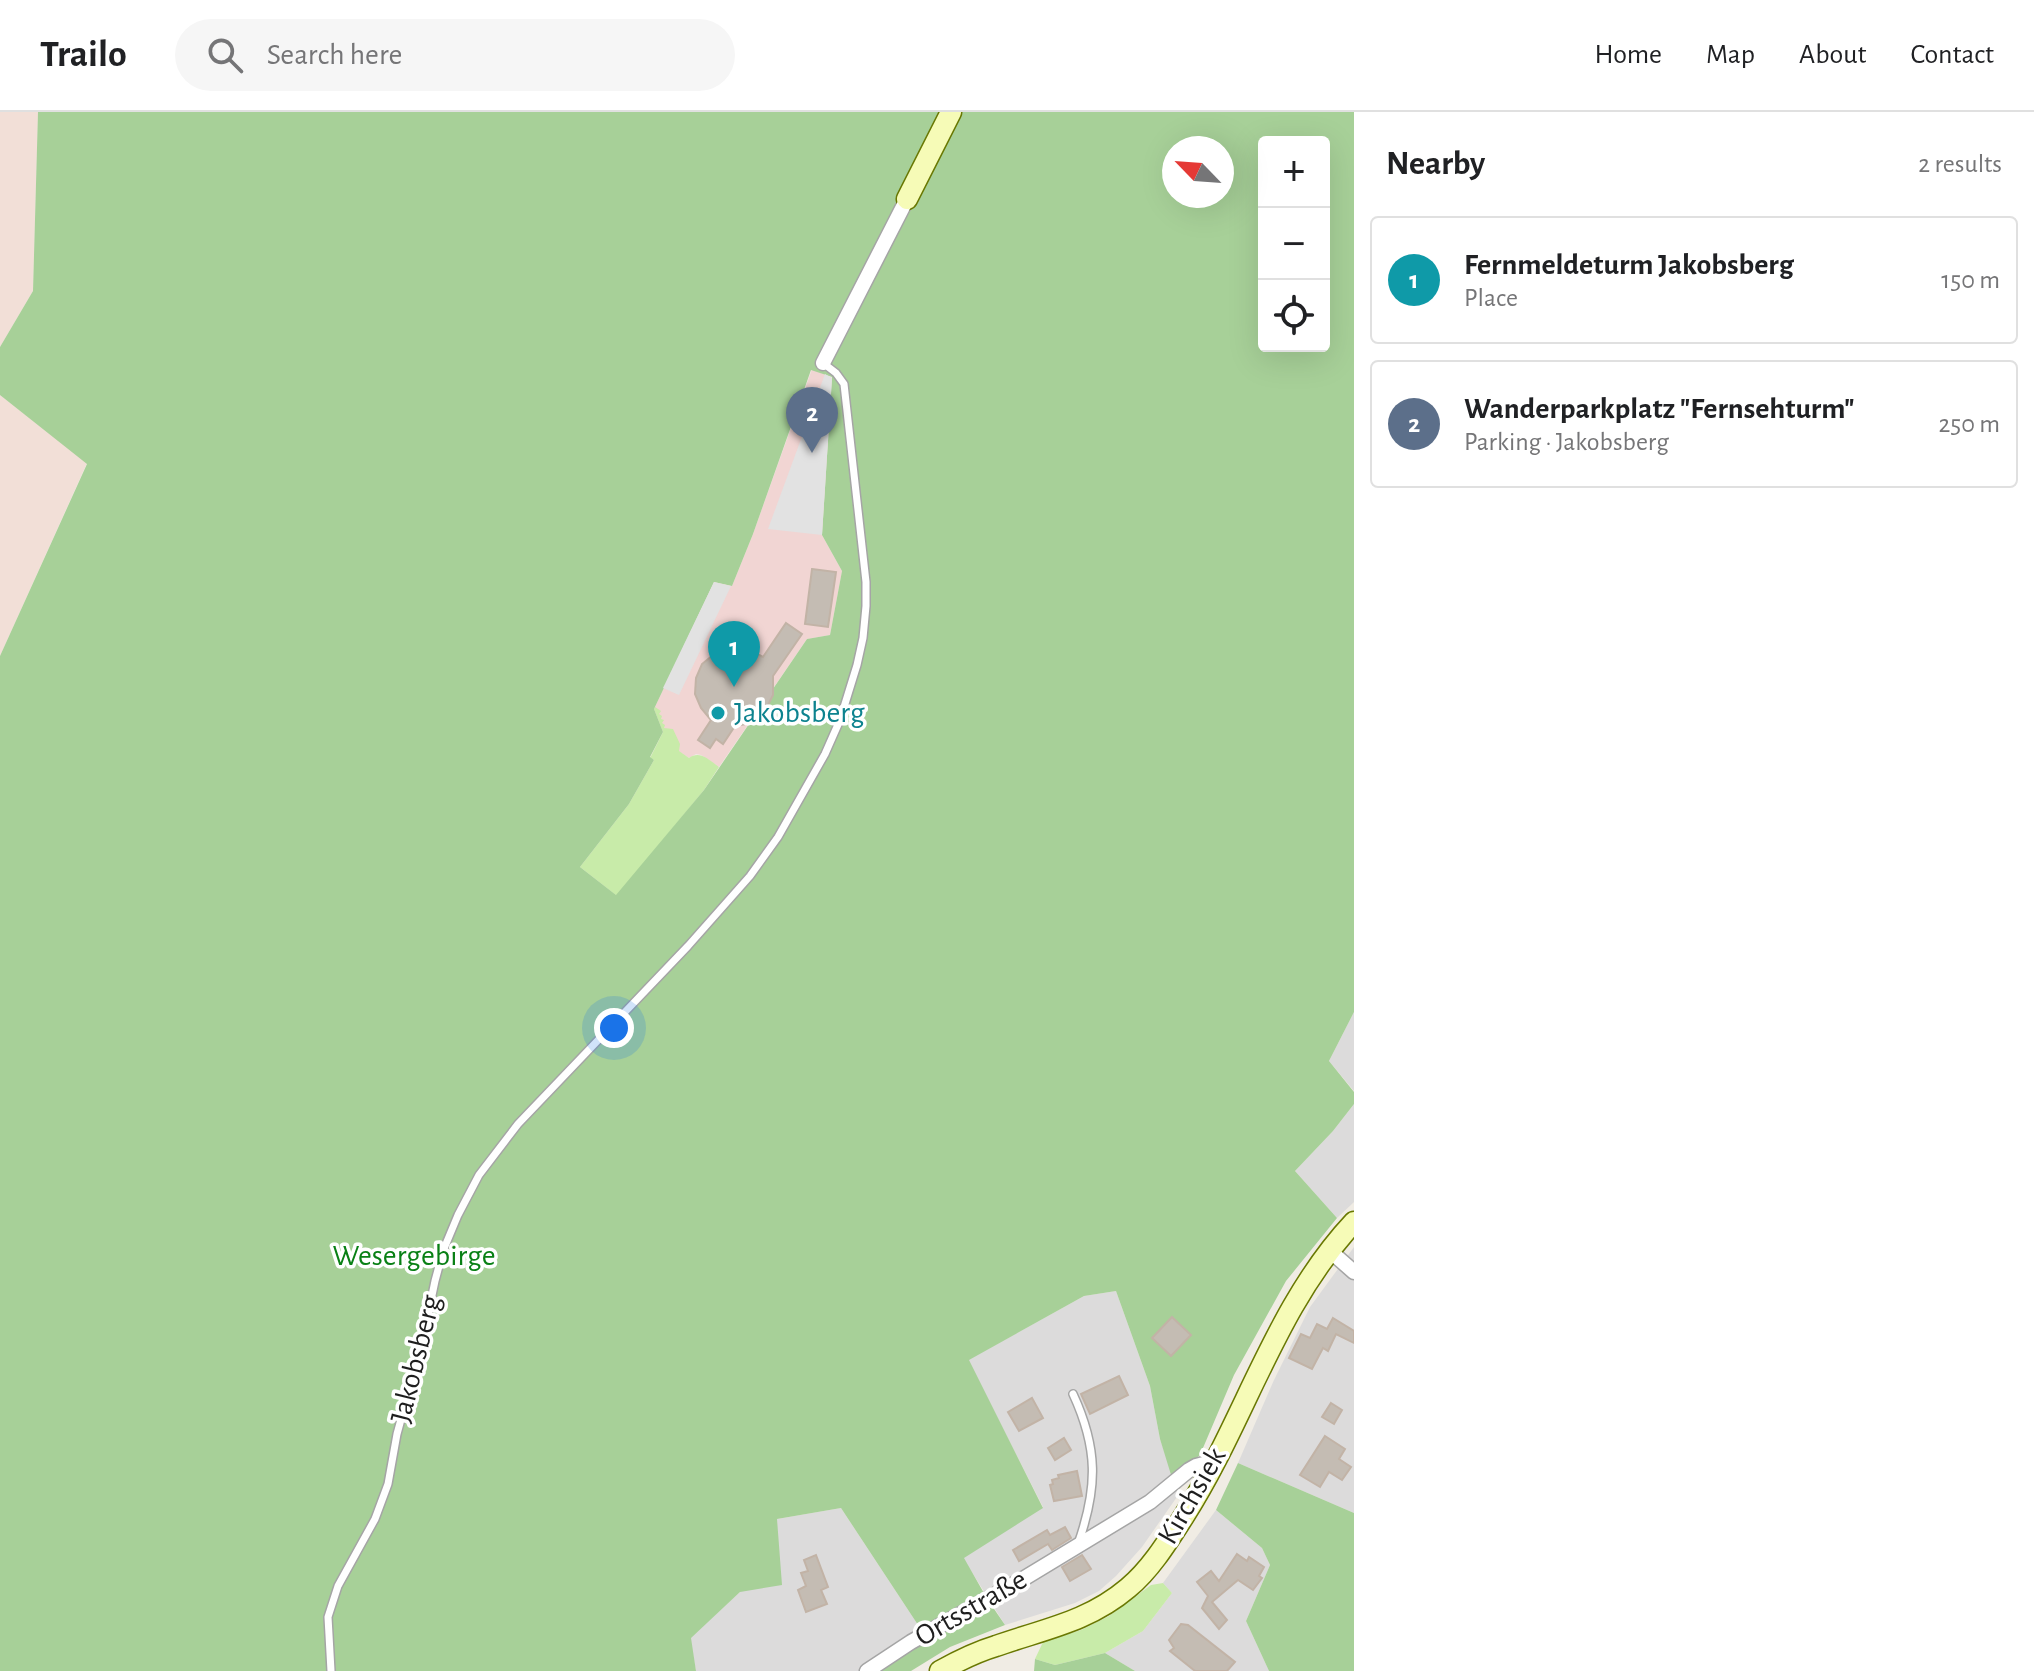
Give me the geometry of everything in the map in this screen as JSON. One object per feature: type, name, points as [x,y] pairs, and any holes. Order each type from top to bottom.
[{"type":"main road","name":"Jakobsberg","points":[[907,199],[951,112]]},
{"type":"main road","name":"Kirchsiek","points":[[940,1671],[994,1646],[1081,1619],[1131,1586],[1154,1561],[1200,1491],[1296,1301],[1329,1250],[1354,1222]]},
{"type":"street","name":"Jakobsberg","points":[[823,363],[907,199]]},
{"type":"street","points":[[1329,1250],[1354,1272]]},
{"type":"street","name":"Ortsstraße","points":[[867,1671],[1150,1502],[1189,1470],[1215,1461]]},
{"type":"lane","name":"Jakobsberg","points":[[331,1671],[328,1617],[338,1586],[375,1519],[388,1484],[397,1434],[443,1251],[479,1175],[518,1124],[688,946],[750,876],[786,823],[825,754],[840,720],[863,638],[866,582],[844,384],[823,363]]},
{"type":"lane","points":[[1073,1394],[1092,1446],[1093,1477],[1089,1506],[1077,1546]]},
{"type":"shaded area","points":[[0,112],[38,112],[33,291],[0,347]]},
{"type":"shaded area","points":[[812,369],[832,378],[822,535],[842,571],[830,635],[807,639],[719,767],[701,755],[689,758],[678,751],[663,732],[654,709],[714,582],[732,586]]},
{"type":"shaded area","points":[[825,374],[832,378],[822,535],[768,529]]},
{"type":"shaded area","points":[[0,395],[87,463],[0,656]]},
{"type":"shaded area","points":[[714,582],[731,586],[679,695],[663,688]]},
{"type":"shaded area","points":[[1354,1012],[1354,1091],[1329,1061]]},
{"type":"shaded area","points":[[1354,1104],[1354,1202],[1337,1218],[1295,1171]]},
{"type":"shaded area","points":[[1354,1247],[1354,1513],[1238,1463],[1310,1307]]},
{"type":"shaded area","points":[[1116,1291],[1150,1386],[1160,1439],[1179,1494],[1142,1547],[1099,1591],[1075,1603],[1005,1625],[963,1558],[1043,1507],[968,1360],[1084,1296]]},
{"type":"shaded area","points":[[841,1508],[922,1631],[873,1671],[696,1671],[690,1638],[740,1592],[777,1519]]},
{"type":"shaded area","points":[[1216,1510],[1262,1548],[1270,1565],[1246,1621],[1269,1671],[1135,1671],[1105,1653],[1143,1631],[1172,1593],[1163,1583]]},
{"type":"green space","name":"Wesergebirge","points":[[38,112],[1354,112],[1354,1012],[1329,1061],[1354,1092],[1354,1104],[1295,1171],[1337,1218],[1286,1281],[1234,1375],[1200,1455],[1172,1478],[1160,1439],[1150,1386],[1116,1291],[1084,1296],[969,1360],[1043,1508],[964,1558],[985,1595],[922,1631],[841,1508],[777,1519],[782,1585],[740,1592],[691,1638],[696,1671],[0,1671],[0,656],[87,464],[0,395],[0,347],[33,291]],"holes":[[[811,370],[832,377],[822,535],[842,571],[830,635],[807,639],[704,790],[616,895],[580,867],[629,804],[654,760],[650,757],[663,732],[654,709],[714,582],[732,586]]]},
{"type":"green space","points":[[655,707],[661,711],[659,714],[664,720],[664,728],[673,729],[680,744],[679,751],[689,758],[697,755],[704,757],[719,767],[704,790],[617,896],[580,867],[629,804],[654,760],[650,758],[663,732]]},
{"type":"green space","points":[[1238,1463],[1354,1513],[1354,1671],[1269,1671],[1246,1621],[1270,1565],[1262,1548],[1216,1510]]},
{"type":"green space","points":[[1163,1583],[1172,1593],[1143,1631],[1105,1653],[1055,1665],[1035,1659],[1043,1642],[1081,1630],[1109,1616],[1151,1585]]},
{"type":"green space","points":[[990,1603],[1005,1625],[950,1647],[911,1671],[873,1671]]},
{"type":"green space","points":[[1105,1653],[1135,1671],[1034,1671],[1035,1659],[1055,1665]]},
{"type":"building","points":[[812,569],[836,572],[828,627],[805,624]]},
{"type":"building","points":[[786,623],[802,634],[773,676],[773,695],[764,713],[751,723],[735,726],[723,744],[716,739],[710,748],[698,740],[711,720],[695,694],[696,678],[702,664],[718,651],[733,647],[748,649],[763,657]]},
{"type":"building","points":[[1172,1317],[1191,1335],[1171,1356],[1152,1338]]},
{"type":"building","points":[[1333,1318],[1354,1331],[1354,1343],[1336,1334],[1328,1351],[1323,1348],[1312,1369],[1289,1358],[1301,1334],[1310,1338],[1317,1324],[1327,1329]]},
{"type":"building","points":[[1119,1376],[1128,1395],[1090,1414],[1081,1394]]},
{"type":"building","points":[[1032,1398],[1043,1418],[1019,1431],[1008,1412]]},
{"type":"building","points":[[1331,1403],[1342,1410],[1334,1424],[1322,1417]]},
{"type":"building","points":[[1325,1436],[1345,1449],[1339,1459],[1351,1467],[1342,1480],[1329,1472],[1320,1487],[1300,1475]]},
{"type":"building","points":[[1064,1438],[1071,1450],[1055,1460],[1048,1448]]},
{"type":"building","points":[[1077,1471],[1082,1496],[1054,1501],[1050,1485],[1053,1484],[1052,1480],[1059,1478],[1058,1475]]},
{"type":"building","points":[[1065,1527],[1071,1538],[1052,1550],[1048,1544],[1019,1561],[1013,1550],[1047,1530],[1050,1535]]},
{"type":"building","points":[[1237,1554],[1247,1561],[1249,1557],[1264,1567],[1259,1576],[1262,1578],[1253,1590],[1238,1580],[1212,1602],[1227,1620],[1219,1629],[1202,1608],[1208,1596],[1197,1582],[1211,1571],[1219,1581]]},
{"type":"building","points":[[816,1555],[828,1587],[821,1590],[827,1604],[806,1612],[798,1590],[806,1586],[801,1573],[808,1571],[804,1560]]},
{"type":"building","points":[[1082,1555],[1091,1569],[1070,1581],[1062,1567]]},
{"type":"building","points":[[1181,1624],[1188,1625],[1235,1662],[1227,1671],[1195,1671],[1170,1651],[1174,1648],[1169,1640]]},
{"type":"place","name":"Wanderparkplatz \"Fernsehturm\"","points":[[812,453]]},
{"type":"place","name":"Fernmeldeturm Jakobsberg","points":[[734,687]]},
{"type":"place","name":"Jakobsberg","points":[[718,713]]}]
